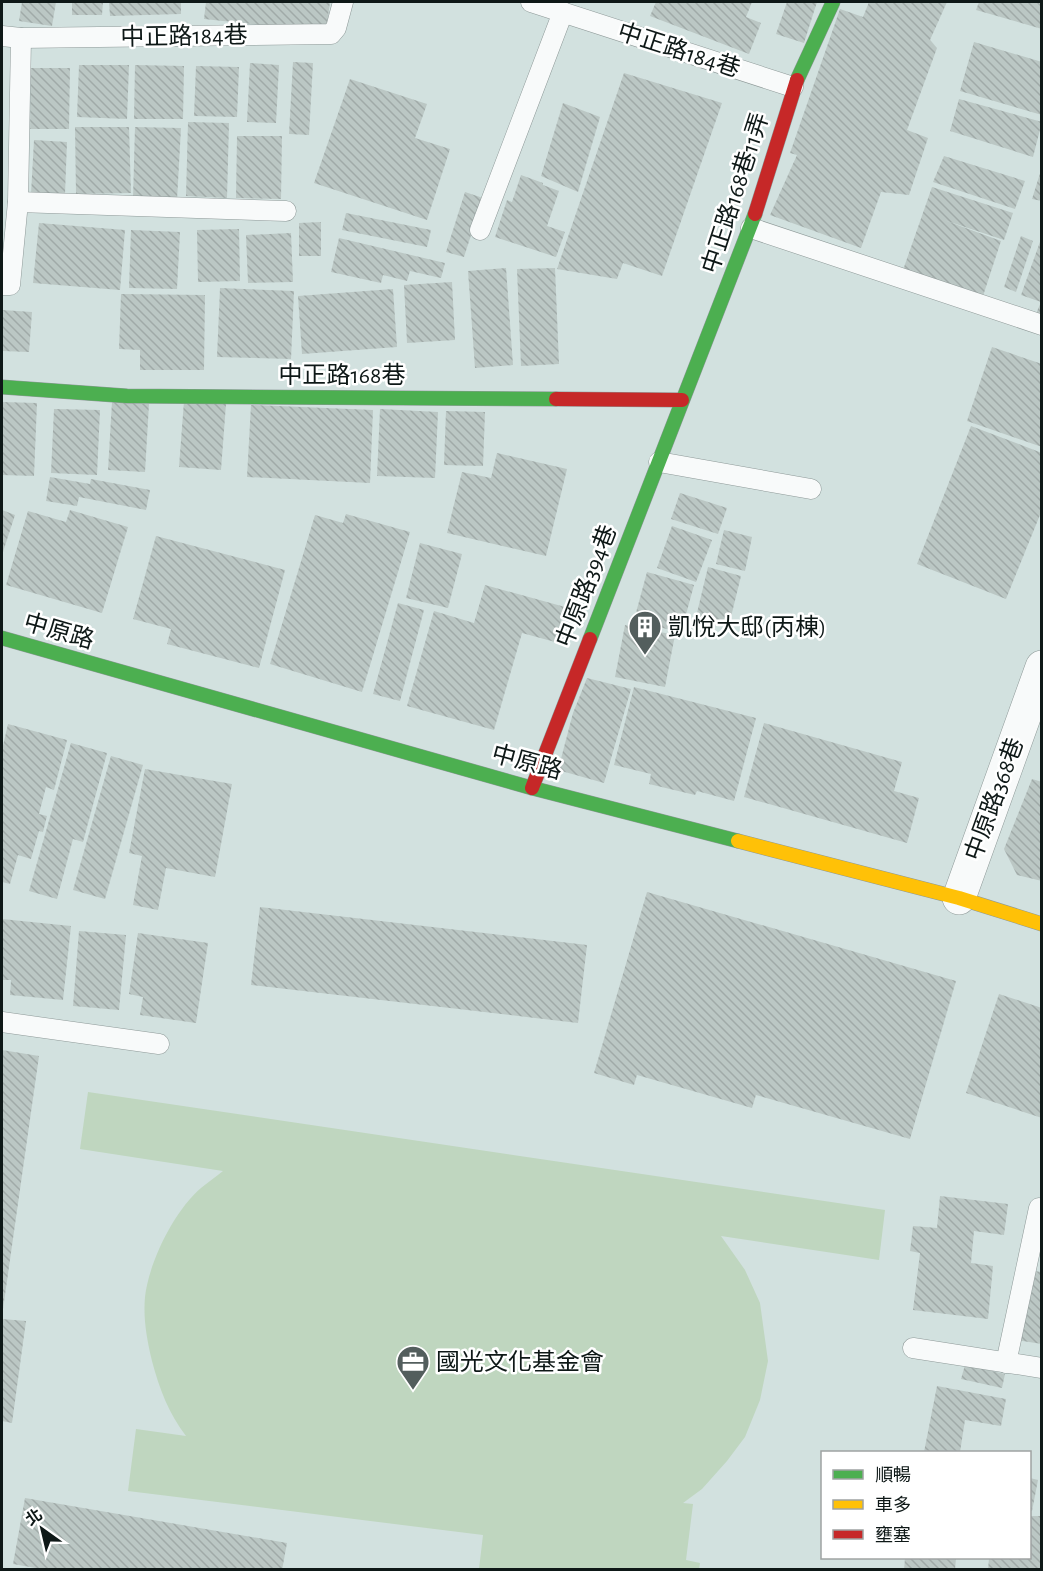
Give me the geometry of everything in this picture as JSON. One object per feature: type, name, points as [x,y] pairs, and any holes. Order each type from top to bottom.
[{"type":"street","name":"中正路168巷11弄","points":[[682,400],[751,228],[793,87],[832,2]]},
{"type":"street","name":"中正路168巷","points":[[2,387],[127,396],[682,400]]},
{"type":"street","name":"中原路394巷","points":[[532,788],[682,400]]},
{"type":"street","name":"中原路","points":[[2,638],[532,788],[959,898],[1041,924]]},
{"type":"street","name":"中原路368巷","points":[[959,898],[1041,667]]},
{"type":"lane","name":"中正路184巷","points":[[2,36],[21,38],[331,34],[336,28],[343,2]]},
{"type":"lane","name":"中正路184巷","points":[[531,2],[793,87]]},
{"type":"lane","points":[[480,230],[563,12]]},
{"type":"lane","points":[[2,285],[10,285],[18,202],[21,38]]},
{"type":"lane","points":[[18,202],[286,211]]},
{"type":"lane","points":[[751,228],[1041,325]]},
{"type":"lane","points":[[659,462],[811,489]]},
{"type":"lane","points":[[2,1022],[159,1044]]},
{"type":"lane","points":[[1006,1363],[1039,1208]]},
{"type":"lane","points":[[913,1348],[1041,1368]]},
{"type":"green space","points":[[88,1092],[885,1210],[879,1260],[721,1236],[745,1270],[760,1303],[768,1361],[760,1400],[745,1437],[702,1489],[683,1503],[693,1504],[686,1560],[700,1563],[699,1569],[479,1569],[483,1535],[128,1491],[136,1429],[186,1436],[174,1419],[155,1371],[145,1321],[147,1283],[157,1253],[172,1223],[191,1198],[223,1171],[80,1149]]},
{"type":"building","points":[[22,2],[56,2],[52,26],[19,21]]},
{"type":"building","points":[[72,2],[103,2],[102,15],[72,15]]},
{"type":"building","points":[[109,2],[181,2],[181,14],[110,16]]},
{"type":"building","points":[[206,2],[330,2],[326,32],[204,19]]},
{"type":"building","points":[[656,2],[752,2],[746,17],[761,23],[749,54],[650,16]]},
{"type":"building","points":[[787,2],[817,2],[804,43],[776,34]]},
{"type":"building","points":[[869,2],[947,2],[930,40],[937,48],[907,130],[928,138],[909,195],[881,192],[861,248],[770,215],[797,155],[790,153],[840,9],[863,17]]},
{"type":"building","points":[[979,2],[1042,2],[1042,29],[976,10]]},
{"type":"building","points":[[974,42],[1042,62],[1042,115],[960,91]]},
{"type":"building","points":[[293,62],[313,63],[309,135],[289,134]]},
{"type":"building","points":[[250,63],[279,65],[276,123],[247,122]]},
{"type":"building","points":[[79,65],[129,65],[127,119],[77,117]]},
{"type":"building","points":[[135,65],[184,66],[183,119],[134,119]]},
{"type":"building","points":[[196,66],[239,67],[237,117],[194,116]]},
{"type":"building","points":[[31,68],[70,68],[69,129],[30,129]]},
{"type":"building","points":[[624,73],[722,103],[662,276],[623,263],[617,279],[557,269]]},
{"type":"building","points":[[350,79],[427,104],[415,138],[450,149],[427,220],[314,183]]},
{"type":"building","points":[[959,99],[1042,122],[1033,157],[950,131]]},
{"type":"building","points":[[563,103],[600,117],[578,192],[541,176]]},
{"type":"building","points":[[188,122],[229,123],[227,198],[186,196]]},
{"type":"building","points":[[75,127],[129,127],[131,193],[76,194]]},
{"type":"building","points":[[135,127],[181,128],[177,200],[133,199]]},
{"type":"building","points":[[237,136],[282,136],[281,199],[236,198]]},
{"type":"building","points":[[34,140],[67,142],[65,194],[31,194]]},
{"type":"building","points":[[944,156],[1025,181],[1015,209],[933,182]]},
{"type":"building","points":[[1042,167],[1042,201],[1032,199]]},
{"type":"building","points":[[521,175],[559,191],[547,226],[565,232],[556,257],[495,237],[507,200],[512,202]]},
{"type":"building","points":[[932,187],[1013,213],[1004,240],[944,220],[1001,241],[983,296],[903,270]]},
{"type":"building","points":[[465,192],[483,198],[464,257],[446,252]]},
{"type":"building","points":[[346,213],[431,230],[427,247],[342,230]]},
{"type":"building","points":[[321,222],[321,256],[299,256],[299,223]]},
{"type":"building","points":[[39,223],[125,230],[120,290],[33,283]]},
{"type":"building","points":[[239,229],[240,281],[198,282],[197,230]]},
{"type":"building","points":[[131,230],[180,232],[177,289],[129,288]]},
{"type":"building","points":[[291,233],[293,282],[248,283],[246,235]]},
{"type":"building","points":[[1021,236],[1033,241],[1016,292],[1004,287]]},
{"type":"building","points":[[339,238],[445,263],[441,278],[410,271],[407,281],[383,275],[381,283],[331,272]]},
{"type":"building","points":[[1041,239],[1042,318],[1035,316],[1041,302],[1021,295]]},
{"type":"building","points":[[506,268],[513,365],[475,368],[468,271]]},
{"type":"building","points":[[555,268],[559,364],[521,366],[517,269]]},
{"type":"building","points":[[452,282],[455,340],[407,343],[404,285]]},
{"type":"building","points":[[220,288],[294,291],[291,359],[217,357]]},
{"type":"building","points":[[393,289],[397,347],[302,354],[298,296]]},
{"type":"building","points":[[121,294],[205,295],[204,370],[140,370],[140,350],[119,349]]},
{"type":"building","points":[[2,310],[32,312],[29,352],[2,351]]},
{"type":"building","points":[[992,347],[1042,364],[1042,447],[967,421]]},
{"type":"building","points":[[184,401],[226,404],[221,470],[179,467]]},
{"type":"building","points":[[2,402],[37,403],[34,476],[2,475]]},
{"type":"building","points":[[112,402],[149,404],[145,472],[108,470]]},
{"type":"building","points":[[251,405],[373,410],[370,483],[247,477]]},
{"type":"building","points":[[54,409],[100,410],[97,475],[51,473]]},
{"type":"building","points":[[380,409],[438,412],[435,478],[377,476]]},
{"type":"building","points":[[446,411],[485,412],[483,466],[444,465]]},
{"type":"building","points":[[971,426],[1042,453],[1042,510],[1006,599],[917,564]]},
{"type":"building","points":[[497,453],[567,469],[546,556],[447,533],[462,472],[491,478]]},
{"type":"building","points":[[50,477],[90,484],[91,479],[150,490],[146,510],[79,497],[77,506],[46,501]]},
{"type":"building","points":[[680,493],[727,508],[718,534],[671,519]]},
{"type":"building","points":[[2,510],[15,515],[2,555]]},
{"type":"building","points":[[70,510],[128,527],[102,613],[6,585],[28,511],[66,522]]},
{"type":"building","points":[[346,514],[410,532],[362,692],[270,664],[315,515],[343,523]]},
{"type":"building","points":[[672,526],[712,540],[696,582],[657,568]]},
{"type":"building","points":[[724,530],[752,537],[745,571],[716,564]]},
{"type":"building","points":[[156,536],[285,570],[259,668],[167,644],[171,629],[133,619]]},
{"type":"building","points":[[420,543],[462,554],[448,608],[406,598]]},
{"type":"building","points":[[708,567],[741,576],[729,625],[696,617]]},
{"type":"building","points":[[647,572],[694,585],[681,633],[634,620]]},
{"type":"building","points":[[485,585],[565,607],[555,642],[522,633],[494,730],[407,706],[434,611],[474,623]]},
{"type":"building","points":[[398,603],[424,610],[400,701],[373,694]]},
{"type":"building","name":"凱悅大邸(丙棟)","points":[[625,625],[675,635],[665,687],[615,677]]},
{"type":"building","points":[[587,678],[631,689],[604,783],[558,770],[573,713]]},
{"type":"building","points":[[634,687],[756,718],[734,801],[697,791],[695,795],[649,784],[651,774],[614,765]]},
{"type":"building","points":[[764,723],[902,762],[894,791],[919,798],[907,843],[744,797]]},
{"type":"building","points":[[8,724],[67,740],[54,790],[46,787],[39,814],[47,816],[43,832],[39,831],[31,859],[18,855],[10,884],[2,882],[2,750]]},
{"type":"building","points":[[71,743],[107,753],[83,842],[73,839],[57,899],[29,891]]},
{"type":"building","points":[[111,756],[143,765],[105,899],[73,890]]},
{"type":"building","points":[[145,769],[232,784],[215,877],[166,868],[158,910],[133,905],[142,856],[129,853]]},
{"type":"building","points":[[1032,779],[1042,782],[1042,881],[1017,875],[1004,849]]},
{"type":"building","points":[[647,892],[956,981],[910,1139],[756,1095],[752,1108],[637,1075],[634,1085],[594,1073]]},
{"type":"building","points":[[260,907],[587,945],[578,1023],[251,985]]},
{"type":"building","points":[[2,919],[71,926],[63,1000],[10,995],[11,980],[2,980]]},
{"type":"building","points":[[79,931],[126,935],[119,1010],[73,1006]]},
{"type":"building","points":[[138,933],[208,943],[196,1023],[140,1015],[143,997],[129,994]]},
{"type":"building","points":[[999,994],[1042,1008],[1042,1118],[966,1093]]},
{"type":"building","points":[[2,1050],[39,1056],[3,1309],[2,1309]]},
{"type":"building","points":[[940,1196],[1008,1204],[1004,1235],[974,1231],[971,1263],[993,1266],[988,1319],[913,1310],[920,1253],[910,1251],[913,1226],[937,1228]]},
{"type":"building","points":[[1026,1270],[1042,1272],[1042,1344],[1016,1340]]},
{"type":"building","points":[[2,1319],[26,1321],[12,1423],[2,1421]]},
{"type":"building","points":[[965,1365],[1005,1374],[1002,1388],[961,1379]]},
{"type":"building","points":[[937,1386],[1006,1399],[1001,1426],[965,1420],[960,1451],[924,1451]]},
{"type":"building","points":[[1031,1478],[1038,1480],[1031,1511]]},
{"type":"building","points":[[25,1498],[287,1543],[282,1570],[47,1570],[13,1564]]},
{"type":"building","points":[[1031,1516],[1042,1516],[1042,1570],[988,1570],[989,1559],[1031,1559]]},
{"type":"building","points":[[905,1559],[956,1559],[955,1570],[904,1570]]},
{"type":"traffic: fast","points":[[797,80],[833,2]]},
{"type":"traffic: fast","points":[[590,639],[755,214]]},
{"type":"traffic: fast","points":[[2,387],[127,396],[556,399]]},
{"type":"traffic: fast","points":[[2,638],[532,788],[738,841]]},
{"type":"traffic: slow","points":[[738,841],[959,898],[1042,924]]},
{"type":"traffic: jam","points":[[755,214],[797,80]]},
{"type":"traffic: jam","points":[[556,399],[682,400]]},
{"type":"traffic: jam","points":[[532,788],[590,639]]},
{"type":"place","name":"凱悅大邸(丙棟)","points":[[645,656]]},
{"type":"place","name":"國光文化基金會","points":[[413,1391]]}]
